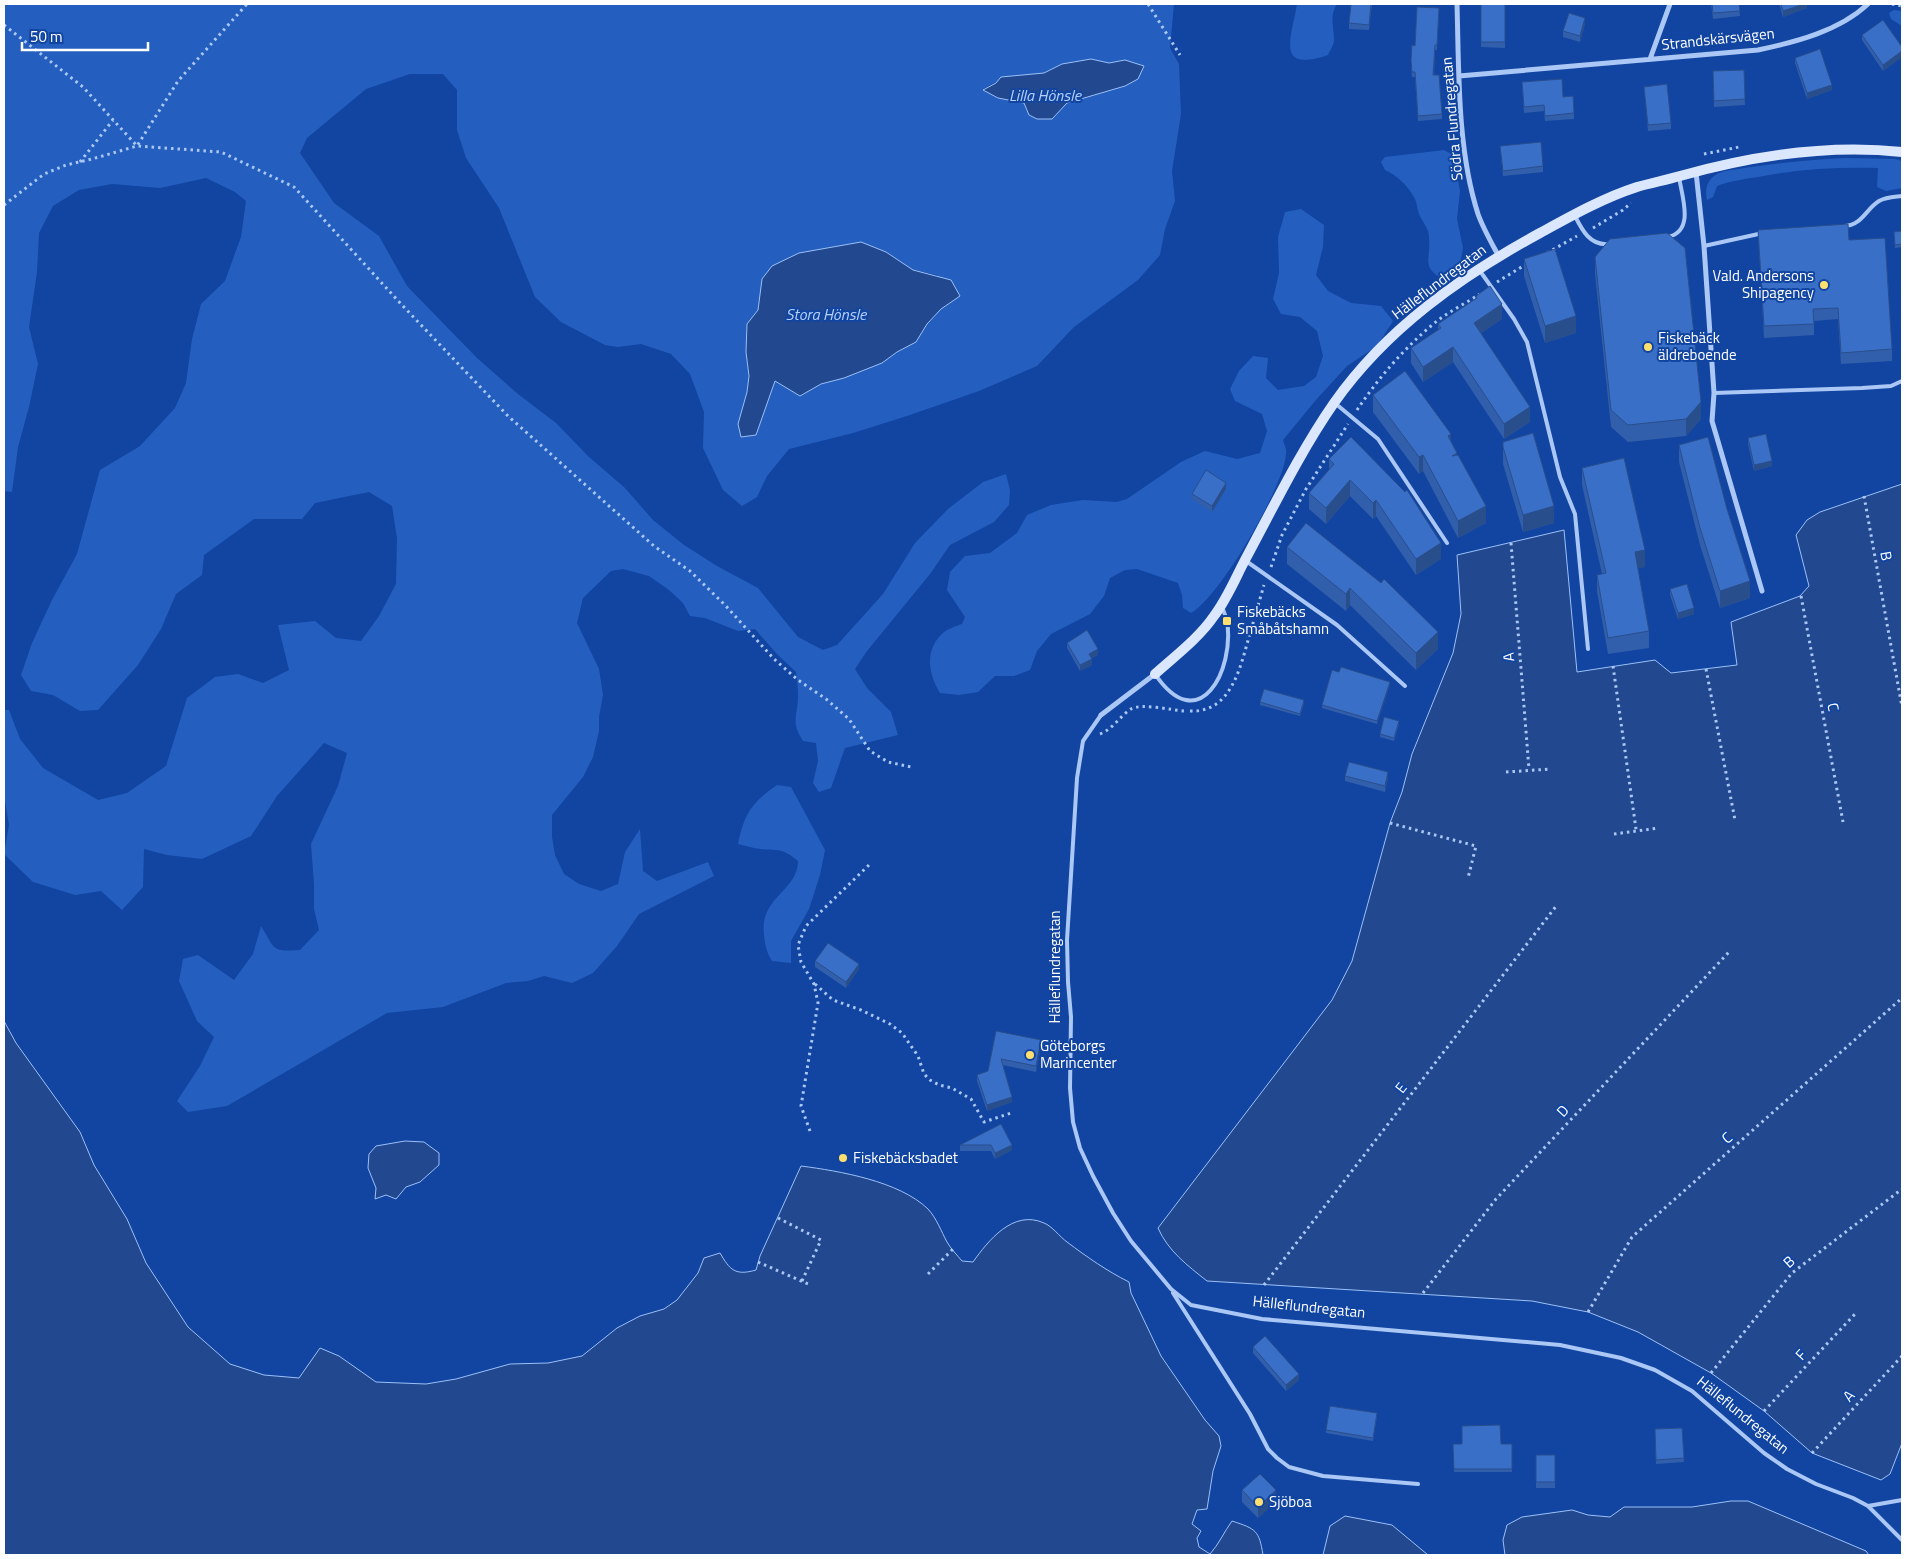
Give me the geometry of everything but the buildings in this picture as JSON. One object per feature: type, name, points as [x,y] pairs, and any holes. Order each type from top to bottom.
[{"type":"street","name":"Södra Flundregatan","points":[[1457,4],[1459,76],[1466,162],[1478,215],[1498,256]]},
{"type":"street","name":"Strandskärsvägen","points":[[1650,59],[1670,4]]},
{"type":"street","name":"Strandskärsvägen","points":[[1459,76],[1758,50],[1801,39],[1835,26],[1852,17],[1868,4]]},
{"type":"street","name":"Hälleflundregatan","points":[[1101,715],[1155,674],[1204,628],[1222,605],[1308,443],[1334,403],[1375,353],[1408,321],[1479,269],[1498,256],[1574,214],[1638,187],[1696,171],[1760,158],[1820,151],[1882,150],[1902,152]]},
{"type":"street","points":[[1696,171],[1704,246],[1714,393],[1712,421],[1762,591]]},
{"type":"lane","points":[[1661,238],[1680,233],[1684,226],[1685,216],[1679,177]]},
{"type":"lane","points":[[1840,227],[1858,222],[1877,202],[1886,198],[1902,196]]},
{"type":"lane","points":[[1574,214],[1583,233],[1596,243],[1614,244]]},
{"type":"lane","points":[[1704,246],[1765,233]]},
{"type":"lane","points":[[1479,269],[1527,342],[1560,478],[1575,514],[1588,649]]},
{"type":"lane","points":[[1714,393],[1862,388],[1891,386],[1902,381]]},
{"type":"lane","points":[[1334,403],[1378,439],[1447,544]]},
{"type":"lane","points":[[1245,560],[1337,625],[1405,686]]},
{"type":"lane","points":[[1155,674],[1163,686],[1175,697],[1189,701],[1200,699],[1214,688],[1224,665],[1227,644],[1227,621],[1222,605]]},
{"type":"lane","name":"Hälleflundregatan","points":[[1101,715],[1083,741],[1077,778],[1067,940],[1071,1017],[1070,1088],[1074,1122],[1080,1148],[1113,1213],[1132,1241],[1171,1289],[1191,1305],[1262,1319],[1560,1345],[1621,1358],[1655,1370],[1692,1391],[1764,1453],[1787,1469],[1816,1484],[1868,1506],[1902,1540]]},
{"type":"lane","points":[[1171,1289],[1250,1414],[1268,1449],[1277,1458],[1295,1469],[1323,1476],[1418,1484]]},
{"type":"lane","points":[[1868,1506],[1902,1500]]},
{"type":"path","points":[[137,146],[178,81],[247,4]]},
{"type":"path","points":[[1148,4],[1180,55]]},
{"type":"path","points":[[1892,4],[1902,6]]},
{"type":"path","points":[[4,25],[82,87],[137,146]]},
{"type":"path","points":[[80,162],[113,120]]},
{"type":"path","points":[[1695,157],[1721,149],[1747,145]]},
{"type":"path","points":[[4,205],[44,174],[66,165],[137,146],[221,152],[294,187],[401,304],[508,416],[654,546],[690,571],[725,605],[774,659],[798,680],[826,699],[850,719],[870,751],[888,762],[911,767]]},
{"type":"path","points":[[1544,254],[1630,206],[1638,187]]},
{"type":"path","points":[[1083,741],[1106,732],[1133,708],[1148,707],[1199,712],[1210,708],[1224,697],[1233,685],[1267,576],[1286,527],[1306,489],[1374,385],[1406,350],[1438,321],[1536,258]]},
{"type":"path","name":"B","points":[[1864,496],[1902,707]]},
{"type":"path","name":"A","points":[[1511,543],[1529,770]]},
{"type":"path","name":"C","points":[[1800,596],[1842,822]]},
{"type":"path","points":[[1239,630],[1250,634]]},
{"type":"path","points":[[1613,666],[1636,830]]},
{"type":"path","points":[[1706,669],[1735,820]]},
{"type":"path","points":[[1506,772],[1551,769]]},
{"type":"path","points":[[1390,823],[1476,846],[1468,878]]},
{"type":"path","points":[[1614,834],[1659,828]]},
{"type":"path","points":[[810,1131],[801,1106],[818,1003],[814,984],[801,962],[798,945],[806,926],[872,863]]},
{"type":"path","name":"E","points":[[1264,1285],[1557,905]]},
{"type":"path","name":"D","points":[[1423,1293],[1496,1199],[1729,952]]},
{"type":"path","points":[[814,984],[833,1000],[861,1010],[890,1024],[902,1033],[918,1056],[924,1074],[939,1085],[952,1088],[971,1099],[984,1122],[1011,1113]]},
{"type":"path","name":"C","points":[[1588,1312],[1632,1237],[1902,998]]},
{"type":"path","name":"B","points":[[1711,1373],[1792,1273],[1902,1189]]},
{"type":"path","points":[[778,1218],[821,1240],[802,1281]]},
{"type":"path","points":[[928,1274],[952,1249]]},
{"type":"path","points":[[758,1262],[808,1284]]},
{"type":"path","name":"F","points":[[1764,1411],[1855,1314]]},
{"type":"path","name":"A","points":[[1812,1452],[1902,1356]]},
{"type":"shaded area","points":[[4,4],[1174,4],[1170,48],[1179,64],[1181,114],[1172,171],[1175,201],[1165,229],[1160,255],[1138,280],[1074,327],[1037,366],[979,391],[907,416],[853,433],[789,449],[767,476],[757,497],[742,506],[723,490],[703,448],[704,412],[690,374],[671,354],[641,344],[618,347],[605,345],[561,322],[535,297],[499,208],[466,158],[457,130],[457,90],[443,74],[410,74],[366,89],[307,138],[300,153],[334,203],[379,236],[407,286],[477,358],[518,394],[556,423],[589,457],[624,487],[653,520],[684,545],[717,566],[758,588],[798,637],[823,650],[837,645],[883,594],[915,543],[948,509],[983,482],[1006,474],[1010,490],[1009,505],[994,522],[950,545],[930,574],[867,651],[855,669],[867,688],[891,712],[898,735],[845,748],[831,788],[819,792],[813,783],[818,761],[816,743],[803,741],[796,723],[798,696],[796,672],[755,629],[738,631],[705,618],[690,616],[683,603],[649,576],[623,569],[611,571],[583,598],[577,623],[599,669],[603,695],[599,717],[599,731],[593,757],[583,777],[552,815],[552,837],[555,855],[564,874],[579,884],[601,891],[618,884],[625,852],[640,829],[643,871],[657,881],[708,862],[714,876],[639,914],[617,946],[593,973],[572,983],[544,976],[528,981],[506,983],[443,1007],[387,1013],[227,1106],[188,1112],[177,1101],[200,1066],[214,1037],[197,1021],[179,981],[183,959],[198,955],[234,980],[253,954],[261,926],[272,945],[279,950],[300,950],[319,930],[314,909],[311,844],[338,786],[347,753],[324,743],[277,796],[251,836],[202,859],[167,855],[144,849],[143,887],[122,910],[101,891],[75,895],[33,882],[4,854],[9,825],[4,795],[4,710],[9,710],[20,739],[43,768],[98,800],[127,793],[166,766],[187,698],[215,677],[238,674],[263,683],[289,670],[278,625],[315,621],[336,638],[361,641],[379,616],[396,584],[397,538],[392,506],[369,492],[315,503],[302,519],[254,519],[204,555],[202,575],[176,594],[161,629],[138,665],[98,710],[80,711],[53,695],[31,691],[21,675],[32,643],[52,600],[77,554],[100,470],[140,446],[175,408],[186,383],[192,339],[201,304],[225,281],[241,237],[246,201],[235,192],[206,178],[160,188],[112,184],[79,190],[53,206],[39,233],[37,272],[29,327],[38,364],[18,447],[12,492],[4,491]],"holes":[[[1091,59],[1109,63],[1125,60],[1125,86],[1067,103],[1051,119],[1029,115],[1024,103],[998,98],[983,89],[996,82],[1044,73],[1062,64]],[[843,245],[886,252],[913,270],[937,275],[959,296],[941,309],[927,324],[916,342],[882,363],[844,378],[821,384],[800,396],[775,381],[756,435],[738,424],[747,392],[749,376],[746,352],[747,324],[814,250],[830,249]]]},
{"type":"shaded area","points":[[1297,4],[1337,4],[1333,13],[1334,42],[1328,55],[1311,59],[1300,59],[1293,55],[1290,49],[1290,39]]},
{"type":"shaded area","points":[[1894,10],[1902,11],[1902,26],[1891,19],[1889,13]]},
{"type":"shaded area","points":[[1444,150],[1453,155],[1460,191],[1457,219],[1463,248],[1460,264],[1445,280],[1429,267],[1429,234],[1419,214],[1415,199],[1402,182],[1385,170],[1381,162],[1385,157]]},
{"type":"shaded area","points":[[1844,158],[1895,159],[1902,161],[1902,188],[1886,191],[1877,187],[1878,168],[1818,169],[1773,174],[1727,183],[1717,186],[1713,197],[1707,200],[1706,190],[1711,178],[1721,172],[1769,165]]},
{"type":"shaded area","points":[[1301,209],[1324,225],[1323,247],[1316,275],[1328,291],[1351,303],[1381,306],[1393,321],[1377,346],[1347,366],[1283,440],[1286,454],[1274,491],[1233,565],[1203,603],[1191,613],[1183,608],[1182,595],[1178,583],[1137,569],[1125,570],[1110,578],[1104,596],[1090,614],[1051,634],[1037,651],[1030,670],[1014,676],[995,676],[978,692],[959,695],[940,693],[931,670],[931,654],[933,646],[938,639],[946,631],[962,624],[965,617],[947,590],[950,572],[965,556],[990,553],[1017,533],[1027,515],[1051,505],[1083,500],[1117,502],[1127,499],[1181,462],[1205,451],[1237,459],[1260,453],[1267,431],[1262,414],[1235,401],[1230,389],[1239,371],[1253,356],[1268,358],[1266,378],[1278,390],[1304,386],[1316,377],[1323,356],[1317,331],[1300,317],[1281,314],[1273,299],[1279,273],[1278,237],[1285,212]]},
{"type":"shaded area","points":[[777,785],[791,787],[825,850],[820,875],[809,909],[791,941],[791,963],[772,961],[766,946],[764,922],[767,912],[773,903],[792,880],[798,861],[781,851],[738,844],[743,825],[750,810],[761,797]]},
{"type":"water","name":"Lilla Hönsle","points":[[1091,59],[1109,63],[1125,60],[1144,66],[1138,79],[1125,86],[1067,103],[1052,119],[1037,119],[1029,115],[1024,103],[998,98],[983,90],[996,83],[1001,77],[1044,73],[1062,64]]},
{"type":"water","name":"Stora Hönsle","points":[[861,242],[886,252],[913,270],[951,280],[960,296],[941,309],[927,324],[916,342],[882,363],[844,378],[821,384],[800,396],[775,381],[756,435],[741,437],[738,424],[747,392],[749,376],[746,352],[747,324],[758,310],[762,279],[772,266],[799,253]]},
{"type":"water","points":[[1902,484],[1902,1443],[1890,1474],[1881,1480],[1812,1453],[1764,1411],[1711,1373],[1638,1332],[1588,1312],[1532,1301],[1207,1281],[1186,1264],[1167,1244],[1158,1228],[1332,1000],[1352,961],[1390,823],[1402,792],[1412,754],[1453,653],[1461,614],[1457,555],[1564,530],[1577,672],[1655,660],[1671,673],[1737,665],[1731,622],[1800,596],[1809,586],[1796,535],[1807,520],[1820,512]]},
{"type":"water","points":[[4,1021],[16,1043],[80,1132],[94,1165],[127,1219],[146,1263],[188,1327],[230,1364],[264,1375],[299,1378],[320,1348],[339,1356],[376,1382],[426,1384],[456,1379],[510,1364],[548,1363],[582,1356],[617,1328],[640,1316],[664,1309],[677,1300],[698,1273],[704,1258],[720,1253],[727,1264],[738,1272],[756,1270],[760,1256],[801,1166],[850,1174],[885,1184],[916,1199],[931,1213],[949,1245],[962,1261],[973,1262],[1002,1229],[1022,1220],[1033,1220],[1047,1224],[1067,1242],[1129,1282],[1131,1293],[1161,1356],[1205,1420],[1219,1436],[1221,1446],[1213,1471],[1207,1509],[1197,1510],[1192,1524],[1201,1531],[1197,1538],[1199,1547],[1210,1554],[1232,1521],[1246,1526],[1258,1535],[1263,1555],[4,1555]]},
{"type":"water","points":[[405,1141],[424,1142],[439,1153],[439,1165],[420,1182],[406,1187],[396,1199],[386,1195],[375,1199],[376,1188],[368,1168],[369,1154],[376,1146]]},
{"type":"water","points":[[1731,1501],[1748,1501],[1866,1551],[1869,1555],[1505,1555],[1503,1540],[1507,1525],[1522,1517],[1572,1510],[1588,1515],[1610,1517],[1624,1507],[1692,1507]]},
{"type":"water","points":[[1345,1516],[1392,1525],[1428,1555],[1323,1555],[1330,1526]]},
{"type":"place","name":"Vald. Andersons Shipagency","points":[[1824,285]]},
{"type":"place","name":"Fiskebäck äldreboende","points":[[1648,347]]},
{"type":"place","name":"Fiskebäcks Småbåtshamn","points":[[1227,621]]},
{"type":"place","name":"Göteborgs Marincenter","points":[[1030,1055]]},
{"type":"place","name":"Fiskebäcksbadet","points":[[843,1158]]},
{"type":"place","name":"Sjöboa","points":[[1259,1502]]}]
